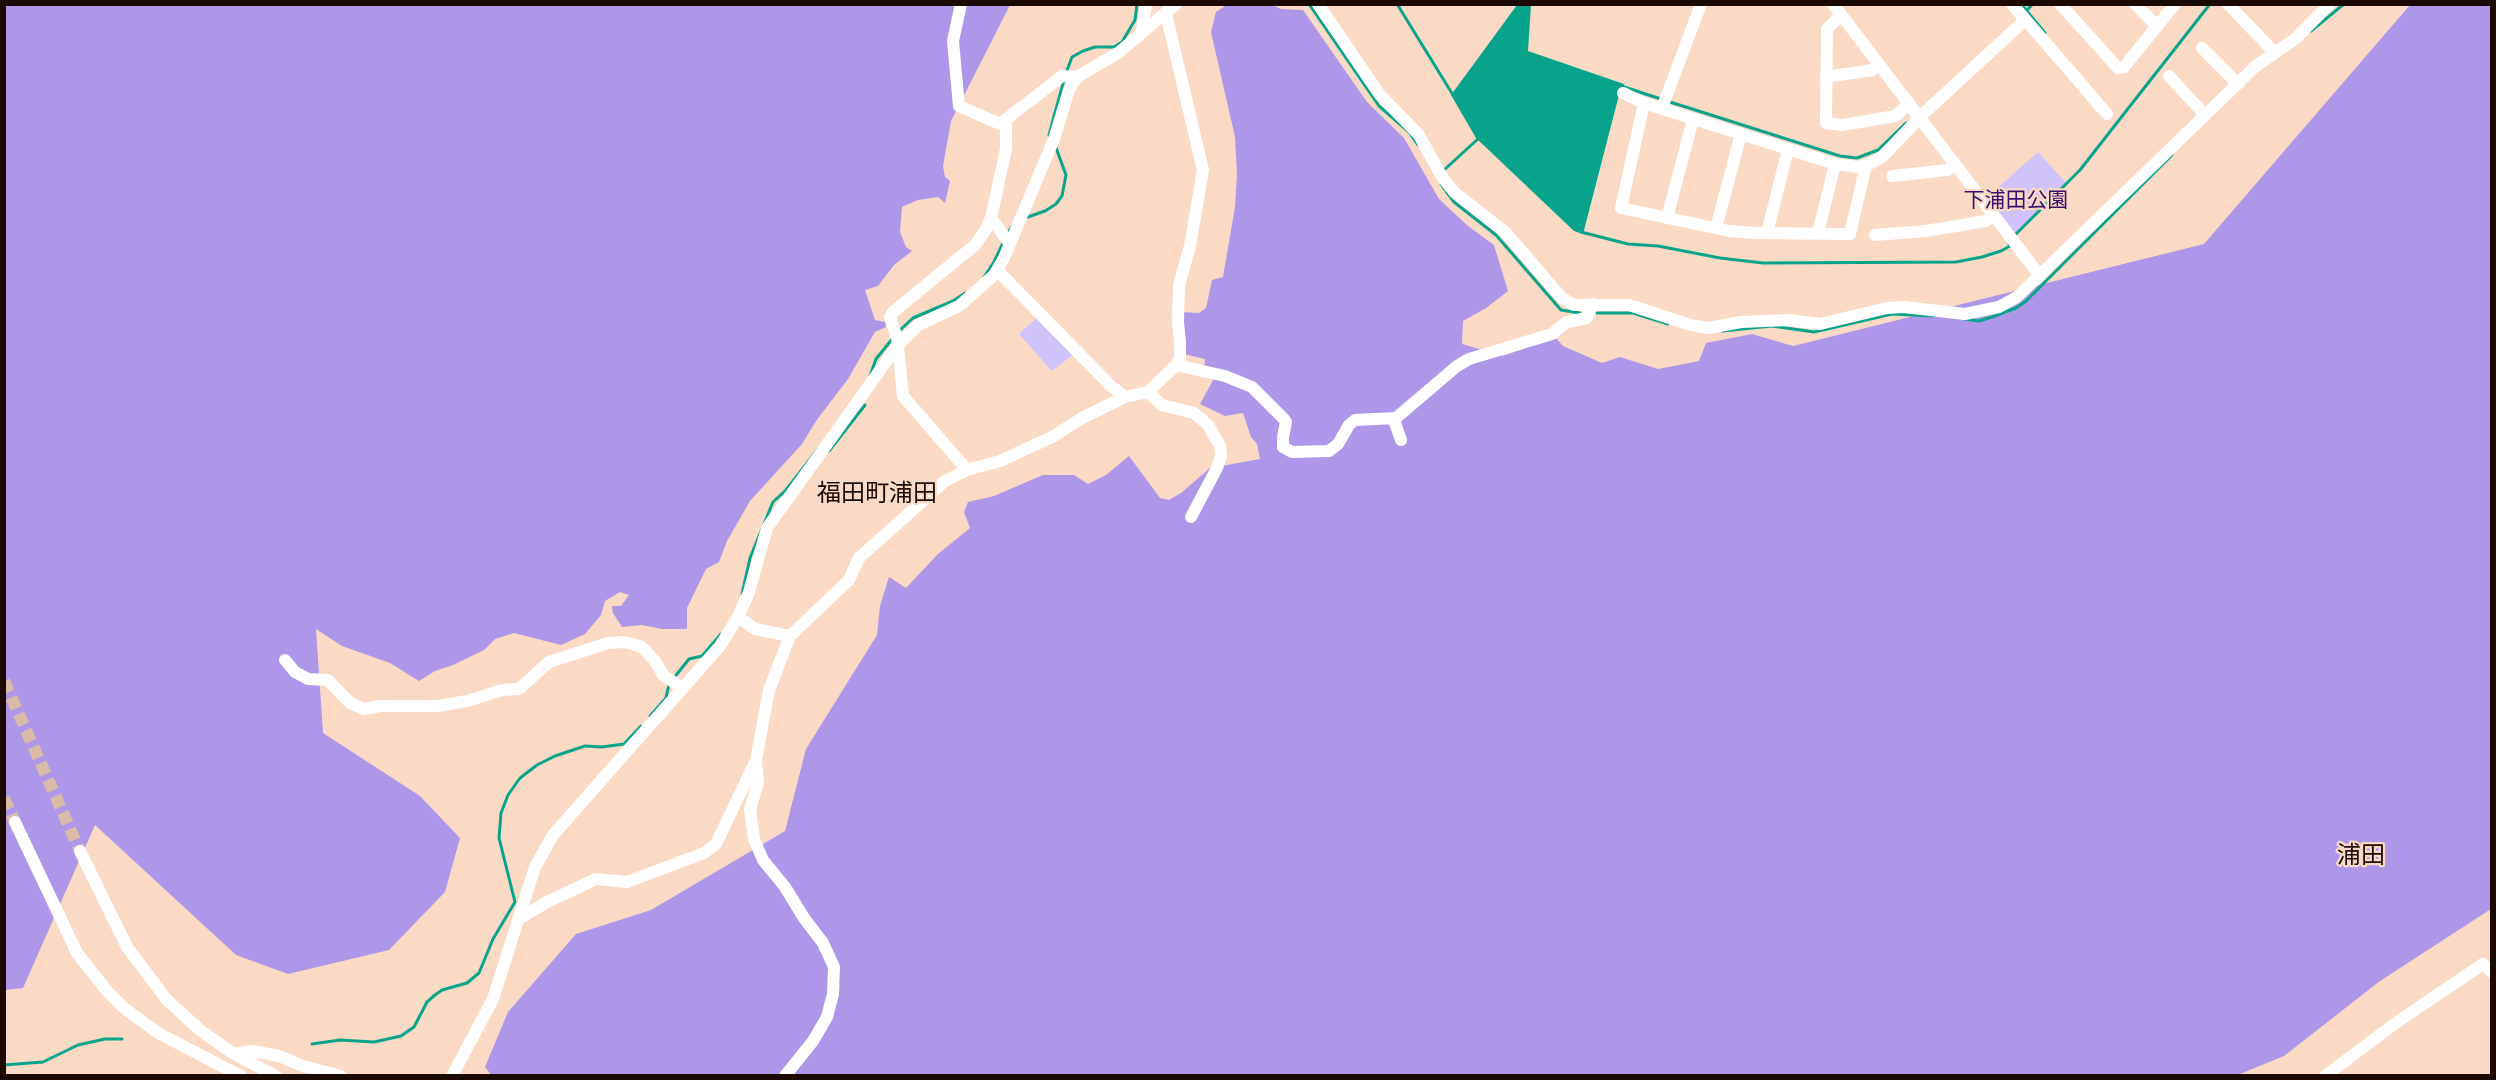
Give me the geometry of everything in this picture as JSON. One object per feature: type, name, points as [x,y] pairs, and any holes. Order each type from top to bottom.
[{"type":"street","points":[[961,4],[953,41],[959,106],[1000,124],[1069,76],[1118,53],[1176,4]]},
{"type":"street","points":[[1142,31],[1146,4]]},
{"type":"street","points":[[1318,4],[1380,95],[1419,135],[1442,177],[1454,192],[1504,232],[1562,298],[1574,305],[1629,305],[1691,325],[1709,328],[1741,322],[1789,320],[1820,324],[1887,308],[1904,307],[1965,314],[1999,307],[2017,297],[2040,276],[2256,66],[2295,39],[2330,4]]},
{"type":"street","points":[[1664,102],[1701,4]]},
{"type":"street","points":[[2060,4],[2118,68],[2124,68],[2175,4]]},
{"type":"street","points":[[2135,4],[2157,26]]},
{"type":"street","points":[[2228,4],[2275,53]]},
{"type":"street","points":[[520,918],[596,879],[627,882],[704,853],[721,838],[756,760],[769,690],[790,636],[849,580],[859,558],[945,481],[967,470],[1000,461],[1054,436],[1082,418],[1125,397],[1149,392],[1176,365],[1180,358],[1179,285],[1190,246],[1203,170],[1166,14]]},
{"type":"street","points":[[1913,113],[1842,125],[1826,123],[1827,29],[1837,14],[1913,113],[1991,217],[2012,239],[2040,276]]},
{"type":"street","points":[[1623,93],[1644,102],[1664,102],[1693,119],[1835,164],[1849,167],[1866,165],[1883,156],[1913,113],[2020,14],[2107,114]]},
{"type":"street","points":[[2202,48],[2238,84]]},
{"type":"street","points":[[1826,77],[1877,67]]},
{"type":"street","points":[[452,1076],[493,999],[535,867],[554,835],[675,683],[720,646],[738,617],[749,592],[767,528],[823,450],[896,338],[959,306],[974,295],[997,270],[1006,240],[1020,220],[1053,142],[1069,90],[1069,76]]},
{"type":"street","points":[[2169,76],[2205,115]]},
{"type":"street","points":[[1644,102],[1621,208],[1716,228],[1767,233],[1850,234],[1866,165]]},
{"type":"street","points":[[1667,218],[1693,119]]},
{"type":"street","points":[[967,470],[903,396],[896,338],[890,317],[892,312],[975,245],[991,218],[1006,149],[1006,120]]},
{"type":"street","points":[[1716,228],[1741,134]]},
{"type":"street","points":[[1767,233],[1788,149]]},
{"type":"street","points":[[1818,233],[1835,164]]},
{"type":"street","points":[[1892,176],[1952,166]]},
{"type":"street","points":[[1875,235],[1926,231],[1991,217]]},
{"type":"street","points":[[991,218],[1006,240]]},
{"type":"street","points":[[997,270],[1111,386],[1125,397]]},
{"type":"street","points":[[1176,365],[1225,376],[1252,387],[1286,422],[1282,437],[1283,447],[1292,452],[1329,451],[1338,444],[1349,425],[1355,420],[1396,418],[1457,366],[1469,359],[1552,334],[1567,322],[1587,318],[1593,304]]},
{"type":"street","points":[[1149,392],[1162,405],[1194,413],[1208,425],[1220,446],[1221,456],[1217,468],[1191,517]]},
{"type":"street","points":[[1396,418],[1395,423],[1401,440]]},
{"type":"street","points":[[738,617],[755,629],[790,636]]},
{"type":"street","points":[[285,660],[295,672],[308,679],[328,680],[350,703],[364,709],[380,706],[437,706],[467,701],[502,690],[519,689],[549,662],[608,643],[625,642],[642,647],[675,683]]},
{"type":"street","points":[[756,760],[758,782],[750,810],[754,839],[762,860],[785,887],[823,943],[834,967],[833,994],[827,1017],[813,1041],[785,1076]]},
{"type":"street","points":[[15,822],[77,953],[107,991],[124,1008],[158,1033],[241,1076]]},
{"type":"street","points":[[80,851],[127,947],[153,984],[201,1032],[234,1054],[276,1076]]},
{"type":"street","points":[[2325,1076],[2397,1022],[2483,964],[2492,972]]},
{"type":"street","points":[[234,1054],[252,1051],[279,1056],[303,1066],[341,1076]]},
{"type":"green space","name":"下浦田公園","points":[[2038,152],[2066,183],[2013,235],[1986,198]]},
{"type":"green space","points":[[1039,316],[1075,353],[1052,371],[1019,334]]},
{"type":"shaded area","points":[[1228,4],[1272,5],[1281,9],[1303,10],[1367,102],[1404,138],[1439,199],[1468,226],[1494,245],[1508,291],[1486,308],[1463,321],[1462,344],[1503,356],[1555,337],[1563,346],[1602,363],[1620,357],[1658,369],[1699,361],[1706,343],[1752,334],[1793,346],[2204,244],[2410,5],[2491,5],[2491,909],[2380,981],[2284,1056],[2235,1076],[492,1076],[485,1067],[508,1012],[576,934],[651,910],[785,831],[806,749],[877,635],[880,606],[889,577],[906,588],[938,554],[970,528],[964,512],[968,502],[994,496],[1043,475],[1074,475],[1088,484],[1106,475],[1129,456],[1160,498],[1169,500],[1181,493],[1210,468],[1260,459],[1257,444],[1251,437],[1243,413],[1225,416],[1200,404],[1217,373],[1204,368],[1205,359],[1184,354],[1182,312],[1199,313],[1206,308],[1212,280],[1223,277],[1235,207],[1237,174],[1235,137],[1211,32],[1216,12]]},
{"type":"shaded area","points":[[4,5],[1010,5],[951,121],[943,166],[945,177],[950,181],[945,203],[938,197],[918,200],[902,207],[900,232],[906,247],[912,251],[894,265],[878,286],[865,290],[875,320],[885,322],[886,327],[875,332],[848,379],[816,421],[802,444],[750,501],[727,541],[719,562],[706,569],[687,608],[687,629],[662,629],[642,625],[622,627],[613,613],[612,606],[621,606],[629,595],[620,592],[605,601],[601,615],[585,634],[561,645],[514,633],[495,639],[484,650],[435,671],[419,681],[390,663],[342,646],[316,629],[323,733],[420,796],[460,838],[445,892],[389,950],[288,974],[236,955],[95,825],[23,988],[5,990]]},
{"type":"water","points":[[1517,5],[1531,5],[1528,51],[1624,84],[1625,89],[1619,95],[1583,234],[1574,231],[1476,138],[1451,95]]},
{"type":"waterway","points":[[1066,73],[1072,57],[1095,47],[1114,47],[1122,42],[1135,20],[1137,4]]},
{"type":"waterway","points":[[1309,4],[1379,106],[1409,132],[1418,145]]},
{"type":"waterway","points":[[1397,4],[1453,95]]},
{"type":"waterway","points":[[2021,4],[2045,33]]},
{"type":"waterway","points":[[2025,12],[2033,4]]},
{"type":"waterway","points":[[2013,237],[2080,170],[2210,4]]},
{"type":"waterway","points":[[2311,31],[2344,4]]},
{"type":"waterway","points":[[1050,137],[1064,80]]},
{"type":"waterway","points":[[1621,86],[1661,99]]},
{"type":"waterway","points":[[1667,101],[1840,156],[1857,158],[1878,150],[1906,123]]},
{"type":"waterway","points":[[1444,170],[1479,138]]},
{"type":"waterway","points":[[1025,218],[1045,211],[1056,204],[1062,196],[1066,175],[1055,145]]},
{"type":"waterway","points":[[1965,319],[1979,321],[2016,308],[2026,301],[2172,155]]},
{"type":"waterway","points":[[1441,184],[1454,202],[1496,235],[1561,310],[1580,313]]},
{"type":"waterway","points":[[1006,235],[1016,221]]},
{"type":"waterway","points":[[1581,232],[1628,244],[1658,246],[1720,258],[1763,263],[1956,262],[2001,251],[2010,246],[2009,244]]},
{"type":"waterway","points":[[984,277],[1004,241]]},
{"type":"waterway","points":[[899,331],[913,318],[953,301],[965,293]]},
{"type":"waterway","points":[[1597,313],[1633,313],[1668,324]]},
{"type":"waterway","points":[[1722,331],[1772,326],[1814,332],[1892,314],[1934,316]]},
{"type":"waterway","points":[[870,376],[876,359],[893,338]]},
{"type":"waterway","points":[[827,451],[865,405]]},
{"type":"waterway","points":[[742,594],[750,558],[773,502],[786,490],[818,449]]},
{"type":"waterway","points":[[673,679],[689,659],[702,656],[721,634]]},
{"type":"waterway","points":[[650,716],[666,698],[669,684]]},
{"type":"waterway","points":[[312,1044],[340,1040],[374,1042],[401,1036],[414,1027],[427,1002],[435,995],[442,990],[467,983],[479,973],[493,939],[515,902],[499,838],[501,813],[508,795],[520,778],[537,765],[585,746],[602,747],[624,744],[641,726]]},
{"type":"waterway","points":[[4,1065],[43,1062],[78,1045],[105,1039],[122,1039]]},
{"type":"tunnel","points":[[4,681],[80,851]]},
{"type":"tunnel","points":[[4,798],[15,822]]},
{"type":"district","name":"福田町浦田","points":[[877,494]]},
{"type":"district","name":"浦田","points":[[2361,856]]}]
